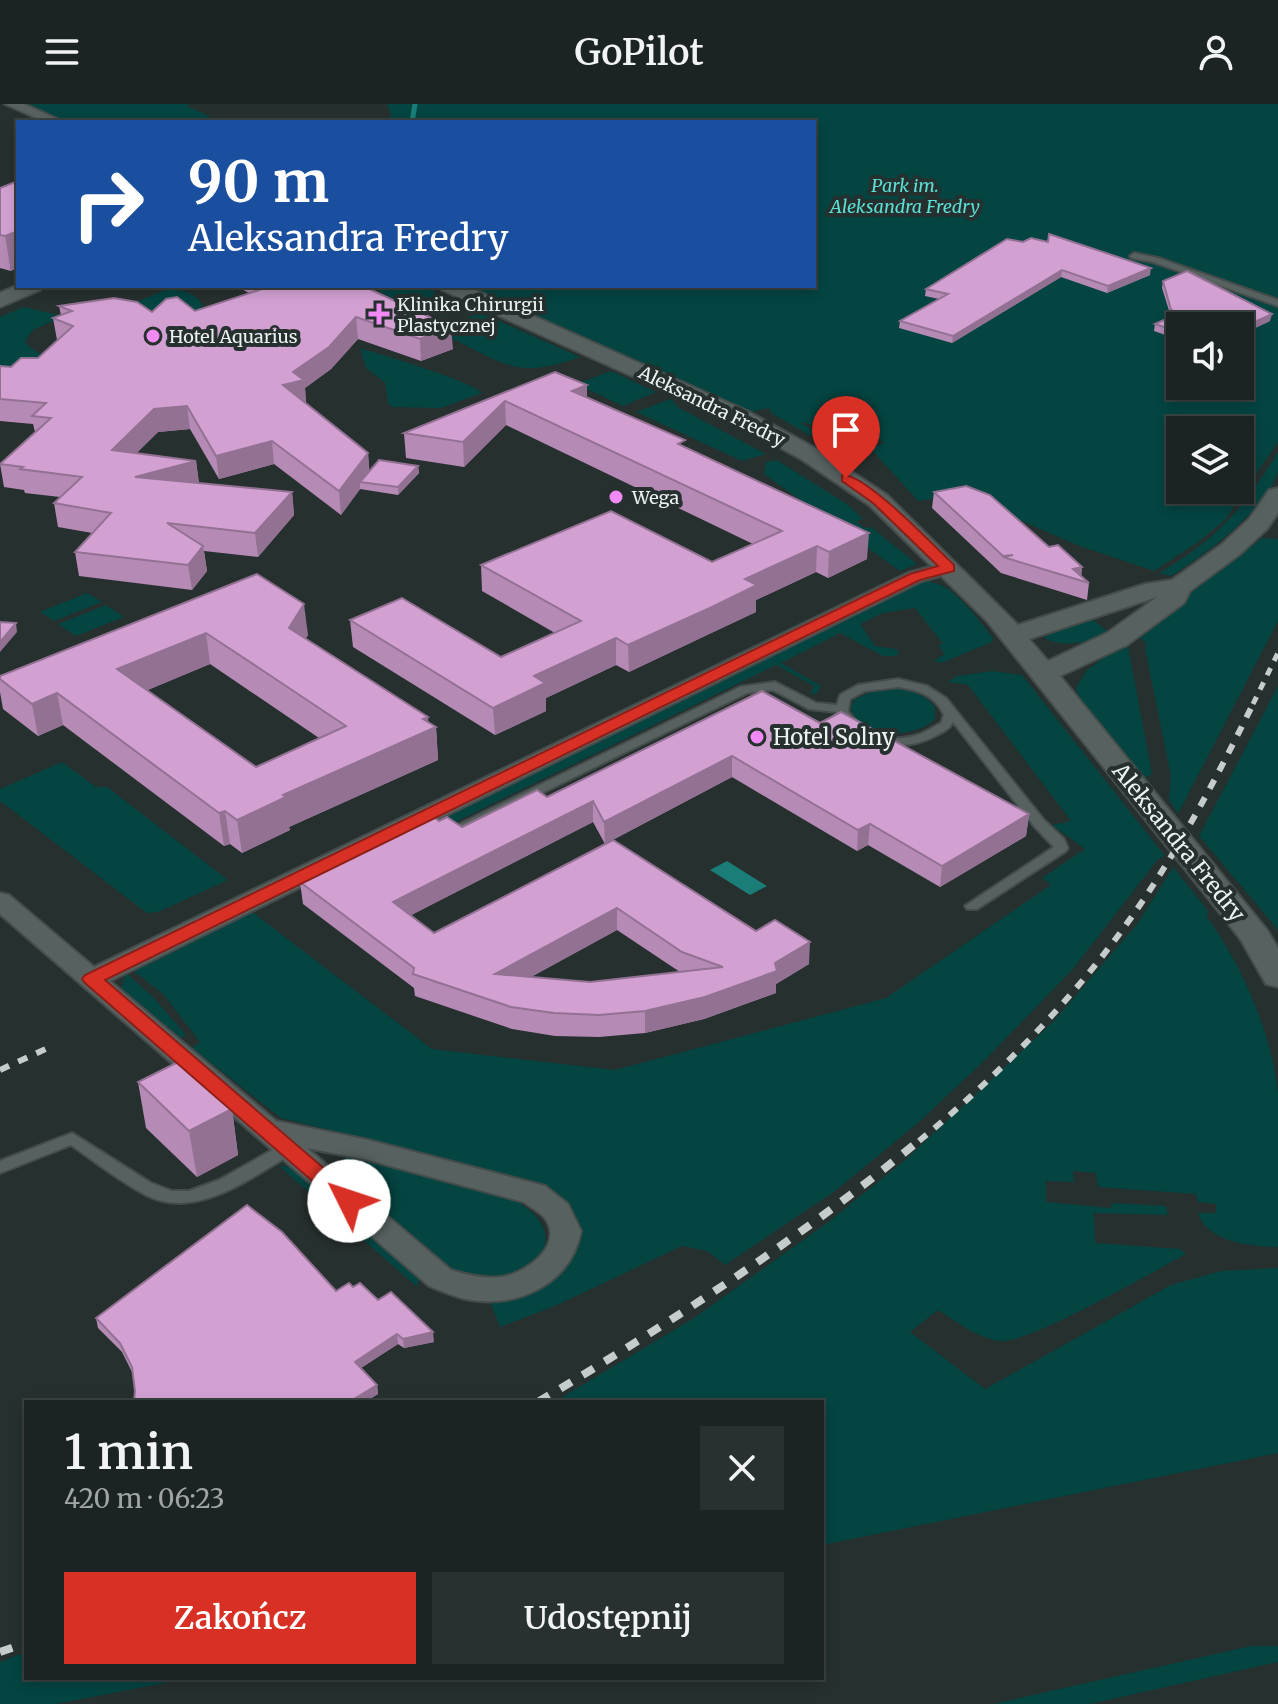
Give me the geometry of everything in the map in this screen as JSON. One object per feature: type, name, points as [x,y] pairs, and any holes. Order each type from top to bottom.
[{"type":"street","points":[[9,110],[30,111],[52,120]]},
{"type":"street","points":[[0,301],[29,288]]},
{"type":"street","name":"Aleksandra Fredry","points":[[453,288],[739,416],[786,441],[878,500],[1004,624],[1255,937],[1278,977]]},
{"type":"street","points":[[1004,624],[1039,625],[1085,614],[1154,590],[1179,587],[1237,544],[1258,524],[1278,495]]},
{"type":"street","points":[[92,979],[915,577],[948,568]]},
{"type":"street","points":[[1038,665],[1117,639],[1175,597],[1179,587]]},
{"type":"street","points":[[0,901],[430,1270],[451,1284],[489,1291],[515,1287],[537,1278],[561,1252],[565,1231],[562,1220],[551,1205],[534,1194],[368,1150],[279,1139]]},
{"type":"lane","points":[[1134,256],[1155,260],[1278,303]]},
{"type":"lane","points":[[947,706],[950,715],[946,725],[921,739],[903,741],[867,736],[852,728],[843,719],[840,709],[843,700],[852,692],[881,684],[915,686],[940,698],[947,706],[1039,823],[1059,842],[1061,848],[972,906]]},
{"type":"lane","points":[[467,824],[744,690],[775,686],[813,706],[840,709]]},
{"type":"lane","points":[[0,1167],[72,1138],[159,1194],[192,1196],[212,1190],[279,1139]]},
{"type":"green space","points":[[24,104],[190,104],[187,106],[211,117],[201,120],[64,120]]},
{"type":"green space","name":"Park im. Aleksandra Fredry","points":[[387,104],[1278,104],[1278,442],[1254,477],[1254,416],[1166,416],[1166,504],[1236,504],[1224,521],[1154,571],[1077,545],[969,498],[950,496],[918,501],[870,448],[884,443],[856,418],[834,419],[838,428],[828,433],[800,423],[822,434],[811,436],[771,413],[769,408],[746,413],[465,288],[816,288],[816,120],[388,120],[391,115]]},
{"type":"green space","points":[[379,288],[426,288],[473,309],[447,315],[425,313],[380,292]]},
{"type":"green space","points":[[168,289],[188,293],[203,306],[195,312],[142,312],[134,303]]},
{"type":"green space","points":[[24,307],[58,315],[60,318],[33,330],[25,341],[29,347],[77,375],[0,371],[0,317]]},
{"type":"green space","points":[[481,313],[580,357],[541,367],[512,366],[449,337],[462,332],[452,326],[453,322]]},
{"type":"green space","points":[[360,348],[444,375],[482,393],[441,408],[392,407],[388,403],[385,383],[366,368]]},
{"type":"green space","points":[[611,371],[656,392],[623,406],[576,384]]},
{"type":"green space","points":[[671,399],[679,408],[766,454],[742,461],[636,412]]},
{"type":"green space","points":[[1278,452],[1278,471],[1272,486],[1248,516],[1216,544],[1171,576],[1159,573],[1213,535],[1242,504],[1254,504],[1254,488]]},
{"type":"green space","points":[[777,460],[848,505],[863,519],[857,521],[864,528],[871,527],[917,564],[900,571],[764,474],[766,462]]},
{"type":"green space","points":[[1262,538],[1278,539],[1278,621],[1178,814],[1169,800],[1171,776],[1146,643],[1136,635]]},
{"type":"green space","points":[[929,579],[949,589],[966,604],[993,638],[992,642],[941,663],[933,661],[945,654],[938,645],[943,644],[915,608],[883,613],[860,624],[875,646],[896,649],[899,653],[896,656],[883,656],[840,633],[781,663],[821,686],[817,693],[810,695],[814,686],[776,665],[323,887],[309,882]]},
{"type":"green space","points":[[87,593],[102,602],[54,621],[40,612]]},
{"type":"green space","points":[[106,605],[124,617],[76,636],[58,624]]},
{"type":"green space","points":[[1092,619],[1111,634],[1069,643],[1044,638],[1050,633]]},
{"type":"green space","points":[[1124,643],[1128,647],[1152,774],[1143,779],[1080,703],[1076,688],[1087,670]]},
{"type":"green space","points":[[992,671],[1022,675],[1165,856],[1158,859],[1073,969],[984,1061],[918,1123],[835,1191],[725,1265],[707,1251],[682,1246],[555,1306],[500,1327],[490,1302],[518,1296],[543,1285],[562,1270],[574,1252],[579,1233],[573,1214],[556,1196],[527,1180],[281,1118],[192,1048],[200,1042],[164,995],[131,969],[252,912],[432,1049],[615,1070],[886,998],[1051,885],[1042,878],[1085,849],[1052,825],[1071,821],[968,685],[948,682],[957,676]]},
{"type":"green space","points":[[1278,686],[1278,930],[1199,836]]},
{"type":"green space","points":[[877,689],[901,689],[923,696],[935,707],[935,719],[926,726],[901,733],[887,734],[862,726],[854,718],[851,706],[855,699]]},
{"type":"green space","points":[[62,762],[96,787],[107,787],[228,880],[158,912],[147,913],[0,801],[0,789]]},
{"type":"green space","points":[[1173,867],[1208,911],[1207,917],[1232,957],[1253,1000],[1269,1046],[1278,1093],[1278,1247],[1244,1244],[1210,1231],[1198,1213],[1216,1213],[1216,1204],[1198,1202],[1196,1194],[1098,1187],[1096,1173],[1073,1171],[1074,1182],[1046,1181],[1046,1202],[1111,1208],[1112,1203],[1166,1206],[1168,1215],[1094,1213],[1095,1243],[1180,1249],[1186,1254],[1061,1320],[1013,1339],[998,1341],[982,1336],[938,1310],[910,1332],[985,1389],[1171,1285],[1221,1271],[1278,1268],[1278,1453],[824,1545],[824,1400],[557,1400],[694,1318],[827,1223],[904,1161],[1053,1022],[1138,923]]},
{"type":"green space","points":[[126,973],[152,996],[186,1035],[181,1038],[121,988]]},
{"type":"green space","points":[[345,1158],[361,1158],[509,1197],[534,1214],[545,1232],[544,1249],[533,1263],[516,1273],[494,1278],[471,1278],[448,1269],[339,1177],[335,1166]]},
{"type":"green space","points":[[279,1166],[291,1167],[419,1278],[417,1287]]},
{"type":"green space","points":[[1251,1646],[1278,1646],[1278,1662],[1090,1704],[993,1704]]},
{"type":"green space","points":[[24,1653],[24,1680],[181,1680],[56,1704],[0,1704],[0,1662]]},
{"type":"shaded area","points":[[727,861],[767,886],[750,895],[710,870]]},
{"type":"building","points":[[16,182],[16,232],[5,236],[0,235],[0,188]]},
{"type":"building","points":[[1049,234],[1151,268],[1108,286],[1062,270],[953,336],[900,321],[948,294],[926,289],[1007,239],[1023,242],[1031,238],[1048,242]]},
{"type":"building","points":[[1187,271],[1272,314],[1254,322],[1254,312],[1177,312],[1171,310],[1163,281]]},
{"type":"building","points":[[265,288],[367,288],[451,327],[420,339],[356,317],[329,347],[293,372],[304,380],[283,385],[368,453],[339,491],[272,441],[216,456],[187,406],[154,409],[112,450],[196,461],[135,477],[292,492],[255,533],[167,523],[203,546],[188,565],[75,552],[111,513],[54,503],[82,477],[0,464],[51,418],[32,416],[46,403],[0,399],[0,366],[11,367],[21,358],[38,358],[73,326],[53,318],[72,311],[59,306],[114,298],[137,302],[152,312],[166,299],[177,297],[195,311]]},
{"type":"building","points":[[1166,319],[1166,328],[1155,324]]},
{"type":"building","points":[[555,372],[587,385],[572,391],[685,440],[678,444],[869,533],[829,552],[817,546],[745,579],[757,585],[712,607],[628,645],[616,638],[534,676],[545,683],[493,708],[350,620],[402,598],[501,657],[581,621],[481,565],[611,511],[712,562],[782,531],[505,401],[463,442],[404,433]]},
{"type":"building","points":[[379,460],[418,466],[398,487],[360,482]]},
{"type":"building","points":[[966,486],[990,495],[1049,547],[1058,545],[1082,567],[1073,569],[1089,583],[1003,557],[1013,555],[1003,556],[934,492]]},
{"type":"building","points":[[257,574],[304,604],[289,628],[428,717],[423,719],[436,727],[283,795],[286,797],[237,820],[225,811],[219,813],[57,693],[32,704],[0,676]],"holes":[[[206,633],[346,726],[256,767],[117,669]]]},
{"type":"building","points":[[0,622],[16,623],[0,642]]},
{"type":"building","points":[[762,691],[820,723],[841,712],[1029,814],[942,866],[870,824],[858,830],[732,756],[604,822],[593,801],[393,902],[434,933],[613,840],[756,931],[775,920],[810,942],[775,963],[777,971],[705,997],[645,1011],[599,1015],[511,1007],[413,974],[414,968],[300,882],[434,817],[439,821],[447,817],[462,827],[537,790],[547,797]],"holes":[[[617,908],[682,952],[723,967],[590,982],[495,974]]]},
{"type":"building","points":[[180,1061],[232,1109],[189,1131],[138,1082]]},
{"type":"building","points":[[247,1205],[282,1232],[336,1291],[349,1283],[353,1287],[360,1283],[378,1300],[391,1292],[433,1332],[403,1339],[397,1334],[355,1362],[377,1385],[352,1400],[134,1400],[132,1367],[120,1343],[96,1318]]},
{"type":"waterway","points":[[412,120],[415,104]]},
{"type":"railway","points":[[1254,703],[1278,653]]},
{"type":"railway","points":[[919,1141],[1034,1035],[1110,946],[1150,890],[1182,837],[1254,703]]},
{"type":"railway","points":[[0,1070],[50,1047]]},
{"type":"railway","points":[[541,1400],[735,1278],[829,1211],[921,1139]]},
{"type":"railway","points":[[0,1652],[24,1644]]},
{"type":"place","name":"Klinika Chirurgii Plastycznej","points":[[379,314]]},
{"type":"place","name":"Hotel Aquarius","points":[[153,336]]},
{"type":"place","name":"Wega","points":[[616,497]]},
{"type":"place","name":"Hotel Solny","points":[[757,737]]},
{"type":"route","points":[[349,1201],[92,979],[915,577],[948,568],[878,500],[846,478]]}]
